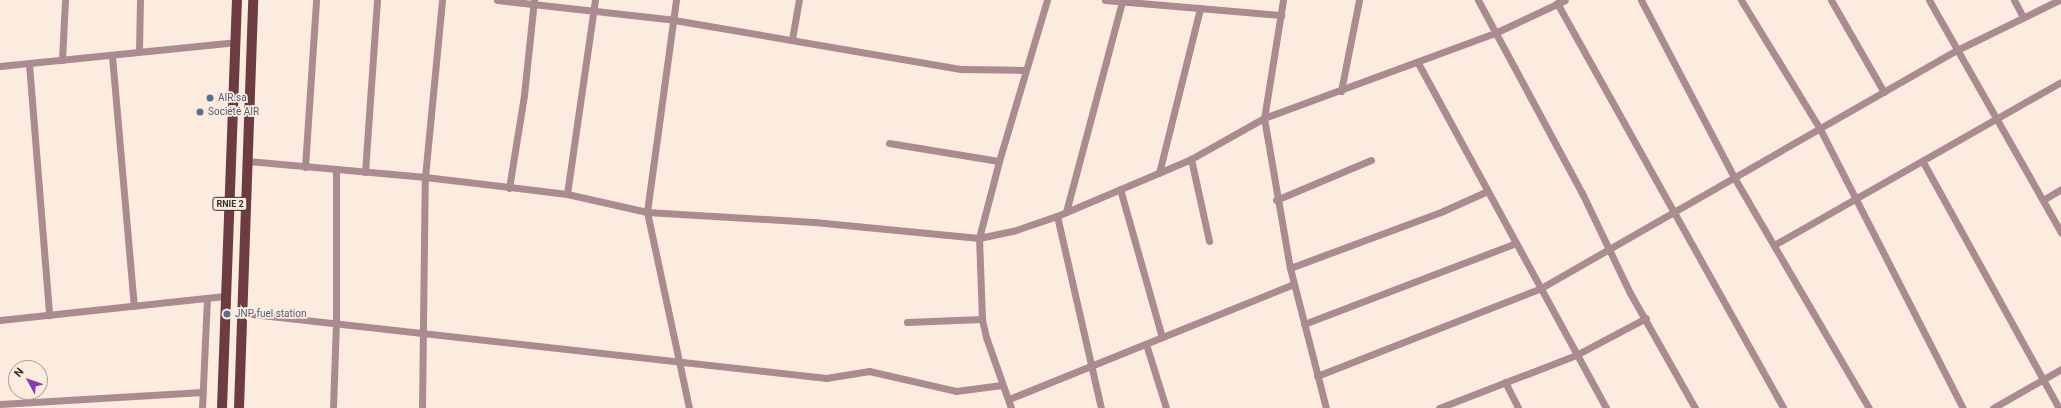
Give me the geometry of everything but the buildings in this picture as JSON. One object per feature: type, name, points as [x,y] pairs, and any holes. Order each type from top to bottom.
[{"type":"main road","name":"RNIE 2","points":[[222,408],[237,0]]},
{"type":"main road","name":"RNIE 2","points":[[239,408],[253,0]]},
{"type":"street","points":[[62,60],[65,0]]},
{"type":"street","points":[[139,51],[140,0]]},
{"type":"street","points":[[305,167],[316,0]]},
{"type":"street","points":[[365,172],[377,0]]},
{"type":"street","points":[[422,408],[425,177],[442,0]]},
{"type":"street","points":[[497,0],[534,2],[594,11],[674,20],[962,69],[1025,70]]},
{"type":"street","points":[[567,194],[595,0]]},
{"type":"street","points":[[676,0],[647,212],[689,408]]},
{"type":"street","points":[[792,39],[799,0]]},
{"type":"street","points":[[1011,408],[1009,399],[1002,385],[982,319],[979,238],[1025,70],[1047,0]]},
{"type":"street","points":[[1105,0],[1281,15]]},
{"type":"street","points":[[1283,0],[1264,118],[1276,200],[1290,268],[1326,408]]},
{"type":"street","points":[[1341,91],[1358,0]]},
{"type":"street","points":[[1478,0],[1611,250],[1620,274],[1695,408]]},
{"type":"street","points":[[1546,0],[1547,8]]},
{"type":"street","points":[[247,161],[425,177],[567,194],[647,212],[806,221],[979,238],[1013,231],[1057,216],[1191,159],[1264,118],[1418,63],[1495,33],[1565,0]]},
{"type":"street","points":[[1641,0],[1735,179],[1869,408]]},
{"type":"street","points":[[1740,0],[1820,129],[1963,408]]},
{"type":"street","points":[[1832,0],[1884,92]]},
{"type":"street","points":[[1929,0],[2061,232]]},
{"type":"street","points":[[2014,0],[2023,17]]},
{"type":"street","points":[[1317,376],[1541,288],[1611,250],[1675,211],[1735,179],[1957,50],[2059,0]]},
{"type":"street","points":[[1066,212],[1122,1]]},
{"type":"street","points":[[509,188],[524,95],[534,2]]},
{"type":"street","points":[[1557,3],[1675,211],[1782,408]]},
{"type":"street","points":[[1159,173],[1200,8]]},
{"type":"street","points":[[0,66],[112,56],[139,51],[235,42]]},
{"type":"street","points":[[112,56],[134,306]]},
{"type":"street","points":[[1418,63],[1606,408]]},
{"type":"street","points":[[29,64],[49,315]]},
{"type":"street","points":[[1774,245],[1997,120],[2061,82]]},
{"type":"street","points":[[889,143],[999,161]]},
{"type":"street","points":[[1191,159],[1209,241]]},
{"type":"street","points":[[1276,200],[1371,160]]},
{"type":"street","points":[[1923,162],[2059,408]]},
{"type":"street","points":[[333,408],[336,324],[336,169]]},
{"type":"street","points":[[1120,189],[1162,337]]},
{"type":"street","points":[[2043,200],[2061,189]]},
{"type":"street","points":[[1290,268],[1443,211],[1488,191]]},
{"type":"street","points":[[1057,216],[1101,408]]},
{"type":"street","points":[[1304,324],[1516,243]]},
{"type":"street","points":[[1009,399],[1294,284]]},
{"type":"street","points":[[0,320],[225,296]]},
{"type":"street","points":[[202,408],[207,298]]},
{"type":"street","points":[[242,313],[584,350],[680,363],[826,378],[869,371],[956,391],[1002,385]]},
{"type":"street","points":[[1439,408],[1576,354],[1646,318]]},
{"type":"street","points":[[907,322],[982,319]]},
{"type":"street","points":[[1146,344],[1166,408]]},
{"type":"street","points":[[1993,408],[2061,370]]},
{"type":"street","points":[[1505,382],[1518,408]]},
{"type":"street","points":[[0,404],[203,392]]},
{"type":"place","name":"AIR.sa","points":[[210,98]]},
{"type":"place","name":"Société AIR","points":[[200,112]]},
{"type":"place","name":"JNP fuel station","points":[[227,314]]}]
